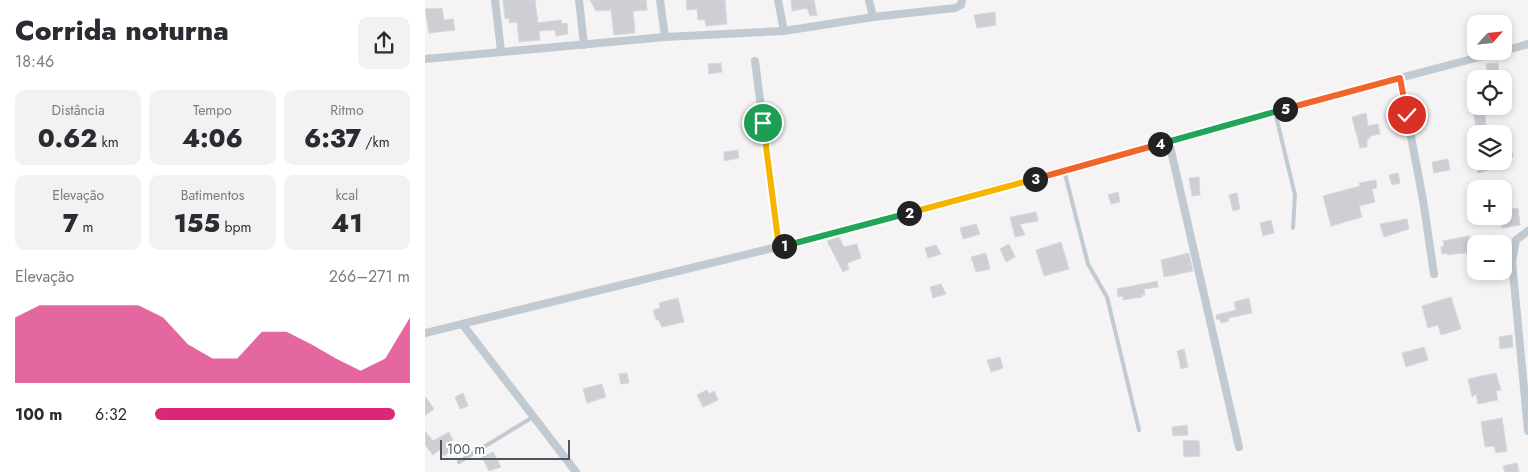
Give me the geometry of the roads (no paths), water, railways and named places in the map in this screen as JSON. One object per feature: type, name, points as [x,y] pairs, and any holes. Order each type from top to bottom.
[{"type":"street","points":[[495,0],[501,51]]},
{"type":"street","points":[[579,0],[584,45]]},
{"type":"street","points":[[660,0],[665,37]]},
{"type":"street","points":[[779,0],[784,31]]},
{"type":"street","points":[[869,0],[873,17]]},
{"type":"street","points":[[425,59],[665,37],[784,31],[873,17],[955,8],[961,5],[962,0]]},
{"type":"street","points":[[1513,48],[1528,44]]},
{"type":"street","points":[[425,333],[779,247],[1469,60]]},
{"type":"street","points":[[755,61],[779,247]]},
{"type":"street","points":[[1400,78],[1423,200],[1434,274]]},
{"type":"street","points":[[1169,142],[1239,446]]},
{"type":"street","points":[[1528,231],[1516,240],[1512,261],[1528,431]]},
{"type":"street","points":[[463,325],[576,472]]},
{"type":"lane","points":[[1275,112],[1295,195],[1293,228]]},
{"type":"lane","points":[[1064,170],[1088,264],[1107,297],[1139,430]]},
{"type":"lane","points":[[459,462],[533,417]]}]
